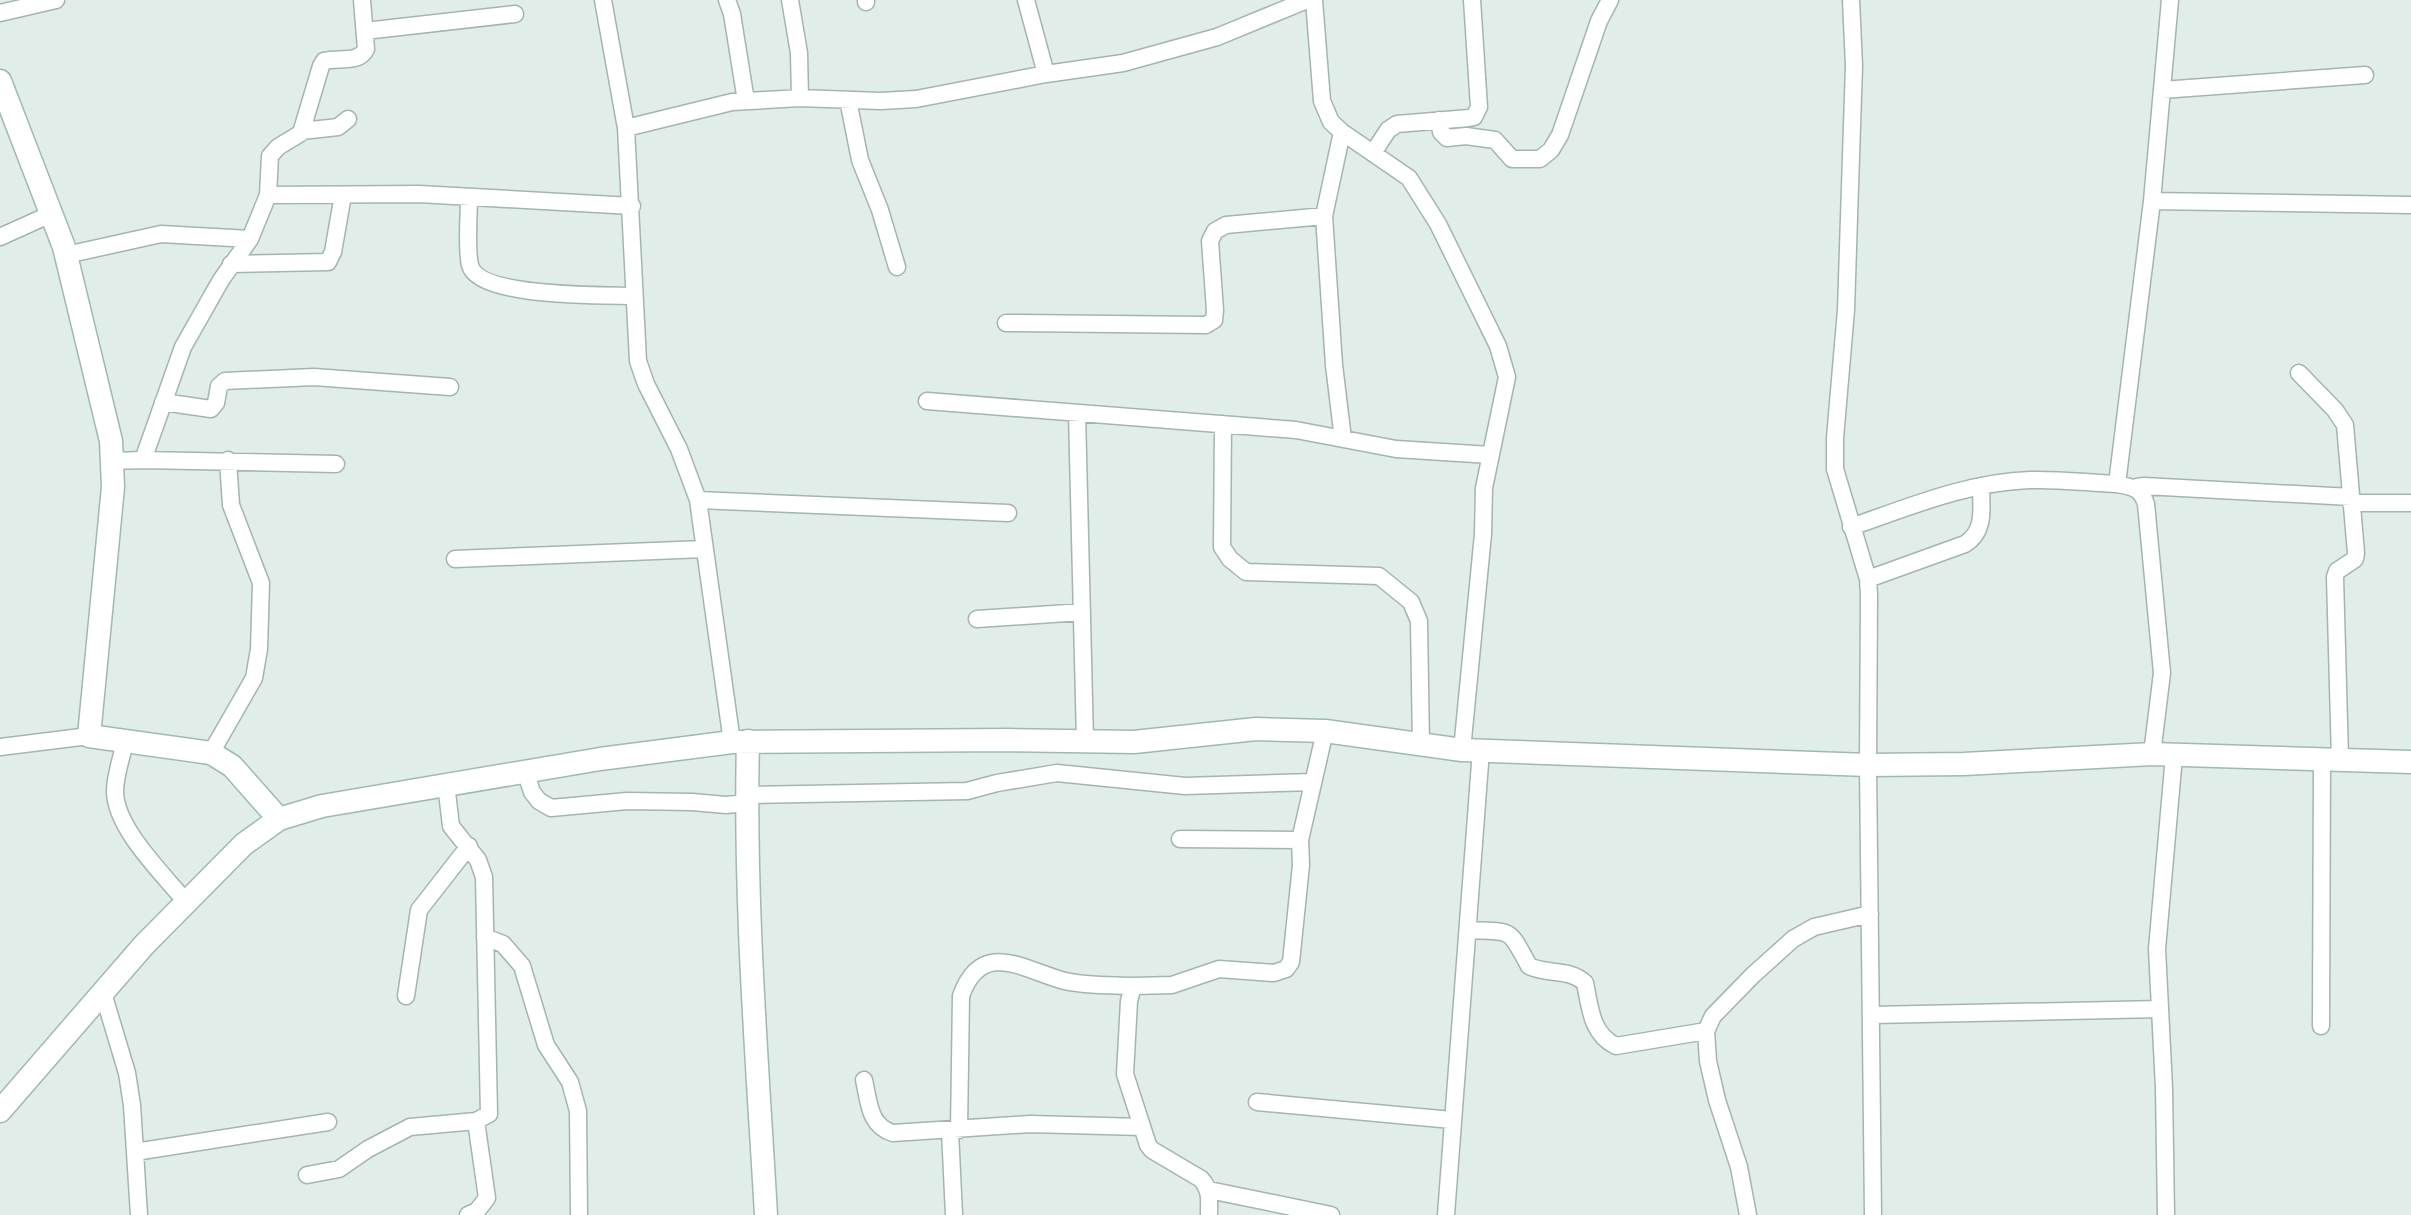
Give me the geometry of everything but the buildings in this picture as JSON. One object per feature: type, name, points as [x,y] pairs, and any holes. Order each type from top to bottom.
[{"type":"main road","points":[[0,81],[66,255],[111,441],[113,487],[89,736],[211,753],[232,766],[279,819]]},
{"type":"main road","points":[[0,1111],[186,902],[244,844],[279,819],[322,806],[525,771],[740,742],[1134,742],[1256,729],[1325,731],[1421,746],[1472,750],[1868,765],[2163,755],[2411,762]]},
{"type":"main road","points":[[740,742],[747,799],[753,1003],[766,1215]]},
{"type":"street","points":[[0,13],[56,0]]},
{"type":"street","points":[[143,460],[183,347],[231,264],[250,239],[268,195],[270,156],[302,131],[324,61],[359,58],[366,49],[362,0]]},
{"type":"street","points":[[603,0],[626,128],[638,361],[646,384],[679,449],[698,500],[704,549],[740,742]]},
{"type":"street","points":[[727,0],[746,101]]},
{"type":"street","points":[[790,0],[799,53],[800,98]]},
{"type":"street","points":[[1026,0],[1046,74]]},
{"type":"street","points":[[626,128],[732,102],[800,98],[916,99],[1136,60],[1217,37],[1307,0]]},
{"type":"street","points":[[1314,0],[1322,101],[1331,122],[1409,178],[1438,224],[1498,346],[1507,377],[1484,488],[1472,750],[1469,930],[1446,1215]]},
{"type":"street","points":[[1373,153],[1388,130],[1397,124],[1474,117],[1479,107],[1472,0]]},
{"type":"street","points":[[1439,120],[1441,132],[1447,138],[1466,136],[1495,140],[1512,159],[1540,159],[1546,156],[1560,135],[1599,21],[1610,0]]},
{"type":"street","points":[[1851,0],[1854,66],[1847,279],[1835,469],[1868,579],[1873,1215]]},
{"type":"street","points":[[2117,484],[2152,201],[2170,0]]},
{"type":"street","points":[[365,31],[515,14]]},
{"type":"street","points":[[2162,90],[2365,75]]},
{"type":"street","points":[[848,100],[860,160],[880,210],[897,267]]},
{"type":"street","points":[[302,131],[324,131],[338,127],[348,119]]},
{"type":"street","points":[[1342,132],[1324,216],[1334,365],[1343,439]]},
{"type":"street","points":[[268,195],[419,194],[632,206]]},
{"type":"street","points":[[231,264],[328,262],[333,252],[343,195]]},
{"type":"street","points":[[469,197],[470,265],[480,279],[531,292],[634,296]]},
{"type":"street","points":[[2152,201],[2411,205]]},
{"type":"street","points":[[0,237],[51,214]]},
{"type":"street","points":[[1006,323],[1206,325],[1214,320],[1215,310],[1210,241],[1215,231],[1226,225],[1324,216]]},
{"type":"street","points":[[66,255],[161,234],[250,239]]},
{"type":"street","points":[[2299,373],[2335,410],[2345,425],[2356,553],[2355,559],[2337,571],[2335,577],[2321,1026]]},
{"type":"street","points":[[163,402],[211,409],[216,403],[219,386],[225,381],[314,377],[450,387]]},
{"type":"street","points":[[927,401],[1296,430],[1396,449],[1490,455]]},
{"type":"street","points":[[1077,413],[1085,741]]},
{"type":"street","points":[[1223,424],[1222,547],[1230,559],[1246,572],[1379,576],[1411,602],[1419,621],[1421,746]]},
{"type":"street","points":[[112,461],[228,460],[336,464]]},
{"type":"street","points":[[211,753],[254,678],[259,649],[261,583],[231,505],[228,460]]},
{"type":"street","points":[[1851,527],[1930,499],[1981,486],[2031,480],[2411,503]]},
{"type":"street","points":[[1868,579],[1975,538],[1981,523],[1981,486]]},
{"type":"street","points":[[2137,487],[2146,504],[2162,673],[2163,755],[2157,949],[2166,1215]]},
{"type":"street","points":[[698,500],[1008,513]]},
{"type":"street","points":[[455,559],[704,549]]},
{"type":"street","points":[[977,619],[1082,612]]},
{"type":"street","points":[[954,1215],[954,1130],[961,996],[967,978],[997,960],[1025,966],[1066,981],[1133,986],[1172,985],[1219,969],[1274,973],[1286,969],[1293,953],[1301,865],[1300,840],[1325,731]]},
{"type":"street","points":[[0,747],[89,736]]},
{"type":"street","points":[[125,741],[115,790],[118,810],[126,827],[186,902]]},
{"type":"street","points":[[525,771],[532,792],[551,808],[627,801],[726,805],[747,799],[967,791],[1057,773],[1185,786],[1313,782]]},
{"type":"street","points":[[307,1175],[339,1169],[368,1149],[410,1127],[476,1121],[489,1114],[484,877],[469,846],[459,839],[451,826],[446,784]]},
{"type":"street","points":[[1180,839],[1300,840]]},
{"type":"street","points":[[406,996],[419,910],[469,846]]},
{"type":"street","points":[[1748,1215],[1739,1167],[1714,1087],[1706,1031],[1713,1016],[1793,939],[1814,927],[1870,914]]},
{"type":"street","points":[[1469,930],[1506,932],[1514,938],[1529,966],[1581,978],[1585,983],[1593,1023],[1608,1042],[1616,1046],[1706,1031]]},
{"type":"street","points":[[485,937],[503,944],[522,966],[546,1045],[570,1082],[578,1111],[579,1214]]},
{"type":"street","points":[[1133,986],[1129,1001],[1125,1074],[1142,1127],[1152,1150],[1201,1179],[1209,1190],[1209,1215]]},
{"type":"street","points":[[103,993],[127,1073],[139,1215]]},
{"type":"street","points":[[1872,1015],[2160,1009]]},
{"type":"street","points":[[864,1080],[873,1120],[882,1130],[893,1133],[1030,1124],[1142,1127]]},
{"type":"street","points":[[1257,1102],[1452,1120]]},
{"type":"street","points":[[468,1215],[477,1211],[487,1198],[476,1121]]},
{"type":"street","points":[[135,1152],[328,1122]]},
{"type":"street","points":[[1209,1190],[1331,1215]]}]
